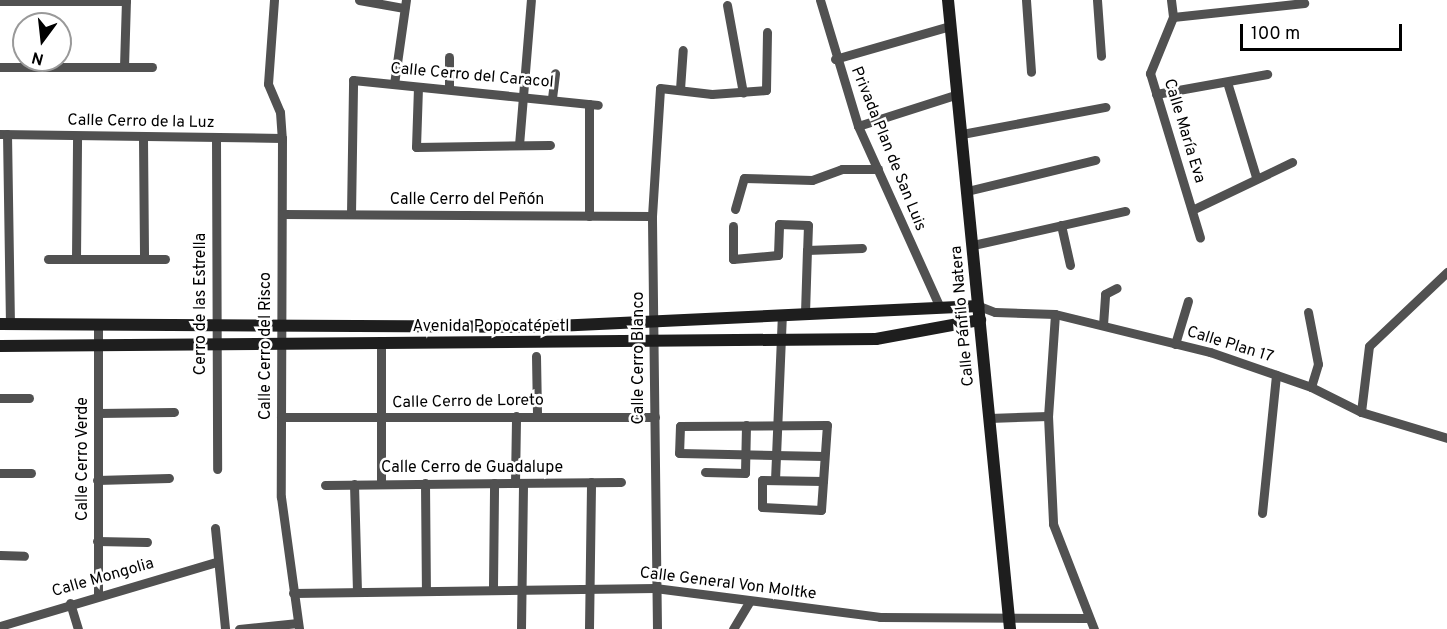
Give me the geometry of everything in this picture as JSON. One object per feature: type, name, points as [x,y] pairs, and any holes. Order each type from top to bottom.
[{"type":"street","points":[[0,1],[126,0],[124,67]]},
{"type":"street","points":[[358,0],[405,4],[394,84]]},
{"type":"street","points":[[519,145],[531,0]]},
{"type":"street","name":"Privada Plan de San Luis","points":[[820,0],[835,59],[858,126],[939,305]]},
{"type":"street","name":"Calle Pánfilo Natera","points":[[948,0],[1010,624]]},
{"type":"street","points":[[1026,0],[1031,72]]},
{"type":"street","points":[[1097,0],[1101,56]]},
{"type":"street","name":"Calle María Eva","points":[[1171,0],[1173,17],[1150,73],[1200,238]]},
{"type":"street","name":"Calle Cerro del Risco","points":[[274,1],[268,84],[274,99],[282,138],[281,497],[298,626]]},
{"type":"street","points":[[1173,17],[1304,3]]},
{"type":"street","points":[[727,5],[743,93]]},
{"type":"street","points":[[835,59],[950,26]]},
{"type":"street","points":[[683,50],[680,89],[743,93],[766,90],[767,32]]},
{"type":"street","points":[[449,57],[449,89]]},
{"type":"street","points":[[0,67],[152,67]]},
{"type":"street","points":[[552,98],[555,73]]},
{"type":"street","points":[[1156,94],[1267,74]]},
{"type":"street","name":"Calle Cerro del Caracol","points":[[351,214],[353,80],[552,98],[593,105],[590,216]]},
{"type":"street","points":[[1227,82],[1256,177]]},
{"type":"street","points":[[418,87],[416,147],[550,145]]},
{"type":"street","name":"Calle Cerro Blanco","points":[[657,629],[652,216],[660,88],[680,89]]},
{"type":"street","points":[[858,126],[958,94]]},
{"type":"street","points":[[962,134],[1105,108]]},
{"type":"street","points":[[4,134],[5,324]]},
{"type":"street","name":"Calle Cerro de la Luz","points":[[4,134],[143,138],[282,138]]},
{"type":"street","points":[[76,259],[77,136]]},
{"type":"street","points":[[143,138],[144,259]]},
{"type":"street","name":"Cerro de las Estrella","points":[[216,138],[215,324],[218,469]]},
{"type":"street","points":[[967,191],[1095,160]]},
{"type":"street","points":[[1192,210],[1256,177],[1292,162]]},
{"type":"street","points":[[735,209],[744,178],[812,180],[842,169],[878,169]]},
{"type":"street","points":[[973,245],[1125,211]]},
{"type":"street","name":"Calle Cerro del Peñón","points":[[282,214],[652,216]]},
{"type":"street","points":[[733,226],[732,259],[778,255],[779,224],[808,225],[804,313]]},
{"type":"street","points":[[1061,225],[1070,265]]},
{"type":"street","points":[[807,250],[862,248]]},
{"type":"street","points":[[48,260],[165,259]]},
{"type":"street","points":[[1361,412],[1369,346],[1447,273]]},
{"type":"street","points":[[1103,325],[1105,294],[1117,288]]},
{"type":"street","points":[[1175,344],[1188,302]]},
{"type":"street","name":"Avenida Popocatépetl","points":[[5,324],[455,326],[655,322],[939,305],[979,306]]},
{"type":"street","points":[[955,306],[956,323]]},
{"type":"street","name":"Calle Plan 17","points":[[979,306],[995,312],[1055,314],[1175,344],[1311,387],[1361,412],[1447,438]]},
{"type":"street","points":[[980,321],[995,312]]},
{"type":"street","points":[[1308,312],[1318,364],[1311,387]]},
{"type":"street","points":[[1055,314],[1048,416],[1053,524],[1087,618],[1094,629]]},
{"type":"street","points":[[775,480],[782,315]]},
{"type":"street","name":"Avenida Popocatépetl","points":[[0,346],[876,339],[956,323],[980,321]]},
{"type":"street","name":"Calle Cerro Verde","points":[[98,324],[98,593]]},
{"type":"street","points":[[454,344],[455,326]]},
{"type":"street","points":[[381,344],[381,484]]},
{"type":"street","points":[[536,356],[537,415]]},
{"type":"street","points":[[1262,513],[1276,375]]},
{"type":"street","points":[[0,398],[29,398]]},
{"type":"street","points":[[98,413],[174,412]]},
{"type":"street","name":"Calle Cerro de Loreto","points":[[281,417],[537,415],[655,417]]},
{"type":"street","points":[[516,416],[522,589],[521,629]]},
{"type":"street","points":[[988,418],[1048,416]]},
{"type":"street","points":[[705,472],[745,473],[746,425]]},
{"type":"street","points":[[823,481],[762,480],[762,507],[821,510],[827,425],[680,426],[679,453],[824,456]]},
{"type":"street","points":[[0,473],[31,473]]},
{"type":"street","points":[[97,480],[169,478]]},
{"type":"street","points":[[589,629],[591,482]]},
{"type":"street","name":"Calle Cerro de Guadalupe","points":[[325,484],[621,482]]},
{"type":"street","points":[[425,483],[426,588]]},
{"type":"street","points":[[493,587],[494,483]]},
{"type":"street","points":[[354,484],[357,592]]},
{"type":"street","points":[[215,528],[216,562],[225,629]]},
{"type":"street","points":[[97,541],[147,542]]},
{"type":"street","points":[[0,555],[24,555]]},
{"type":"street","name":"Calle Mongolia","points":[[0,626],[98,593],[216,562]]},
{"type":"street","name":"Calle General Von Moltke","points":[[294,593],[493,587],[522,589],[655,588],[749,602],[880,617],[1010,624],[1087,618]]},
{"type":"street","points":[[734,629],[749,602]]},
{"type":"street","points":[[70,603],[78,629]]},
{"type":"street","points":[[239,629],[298,626]]}]
